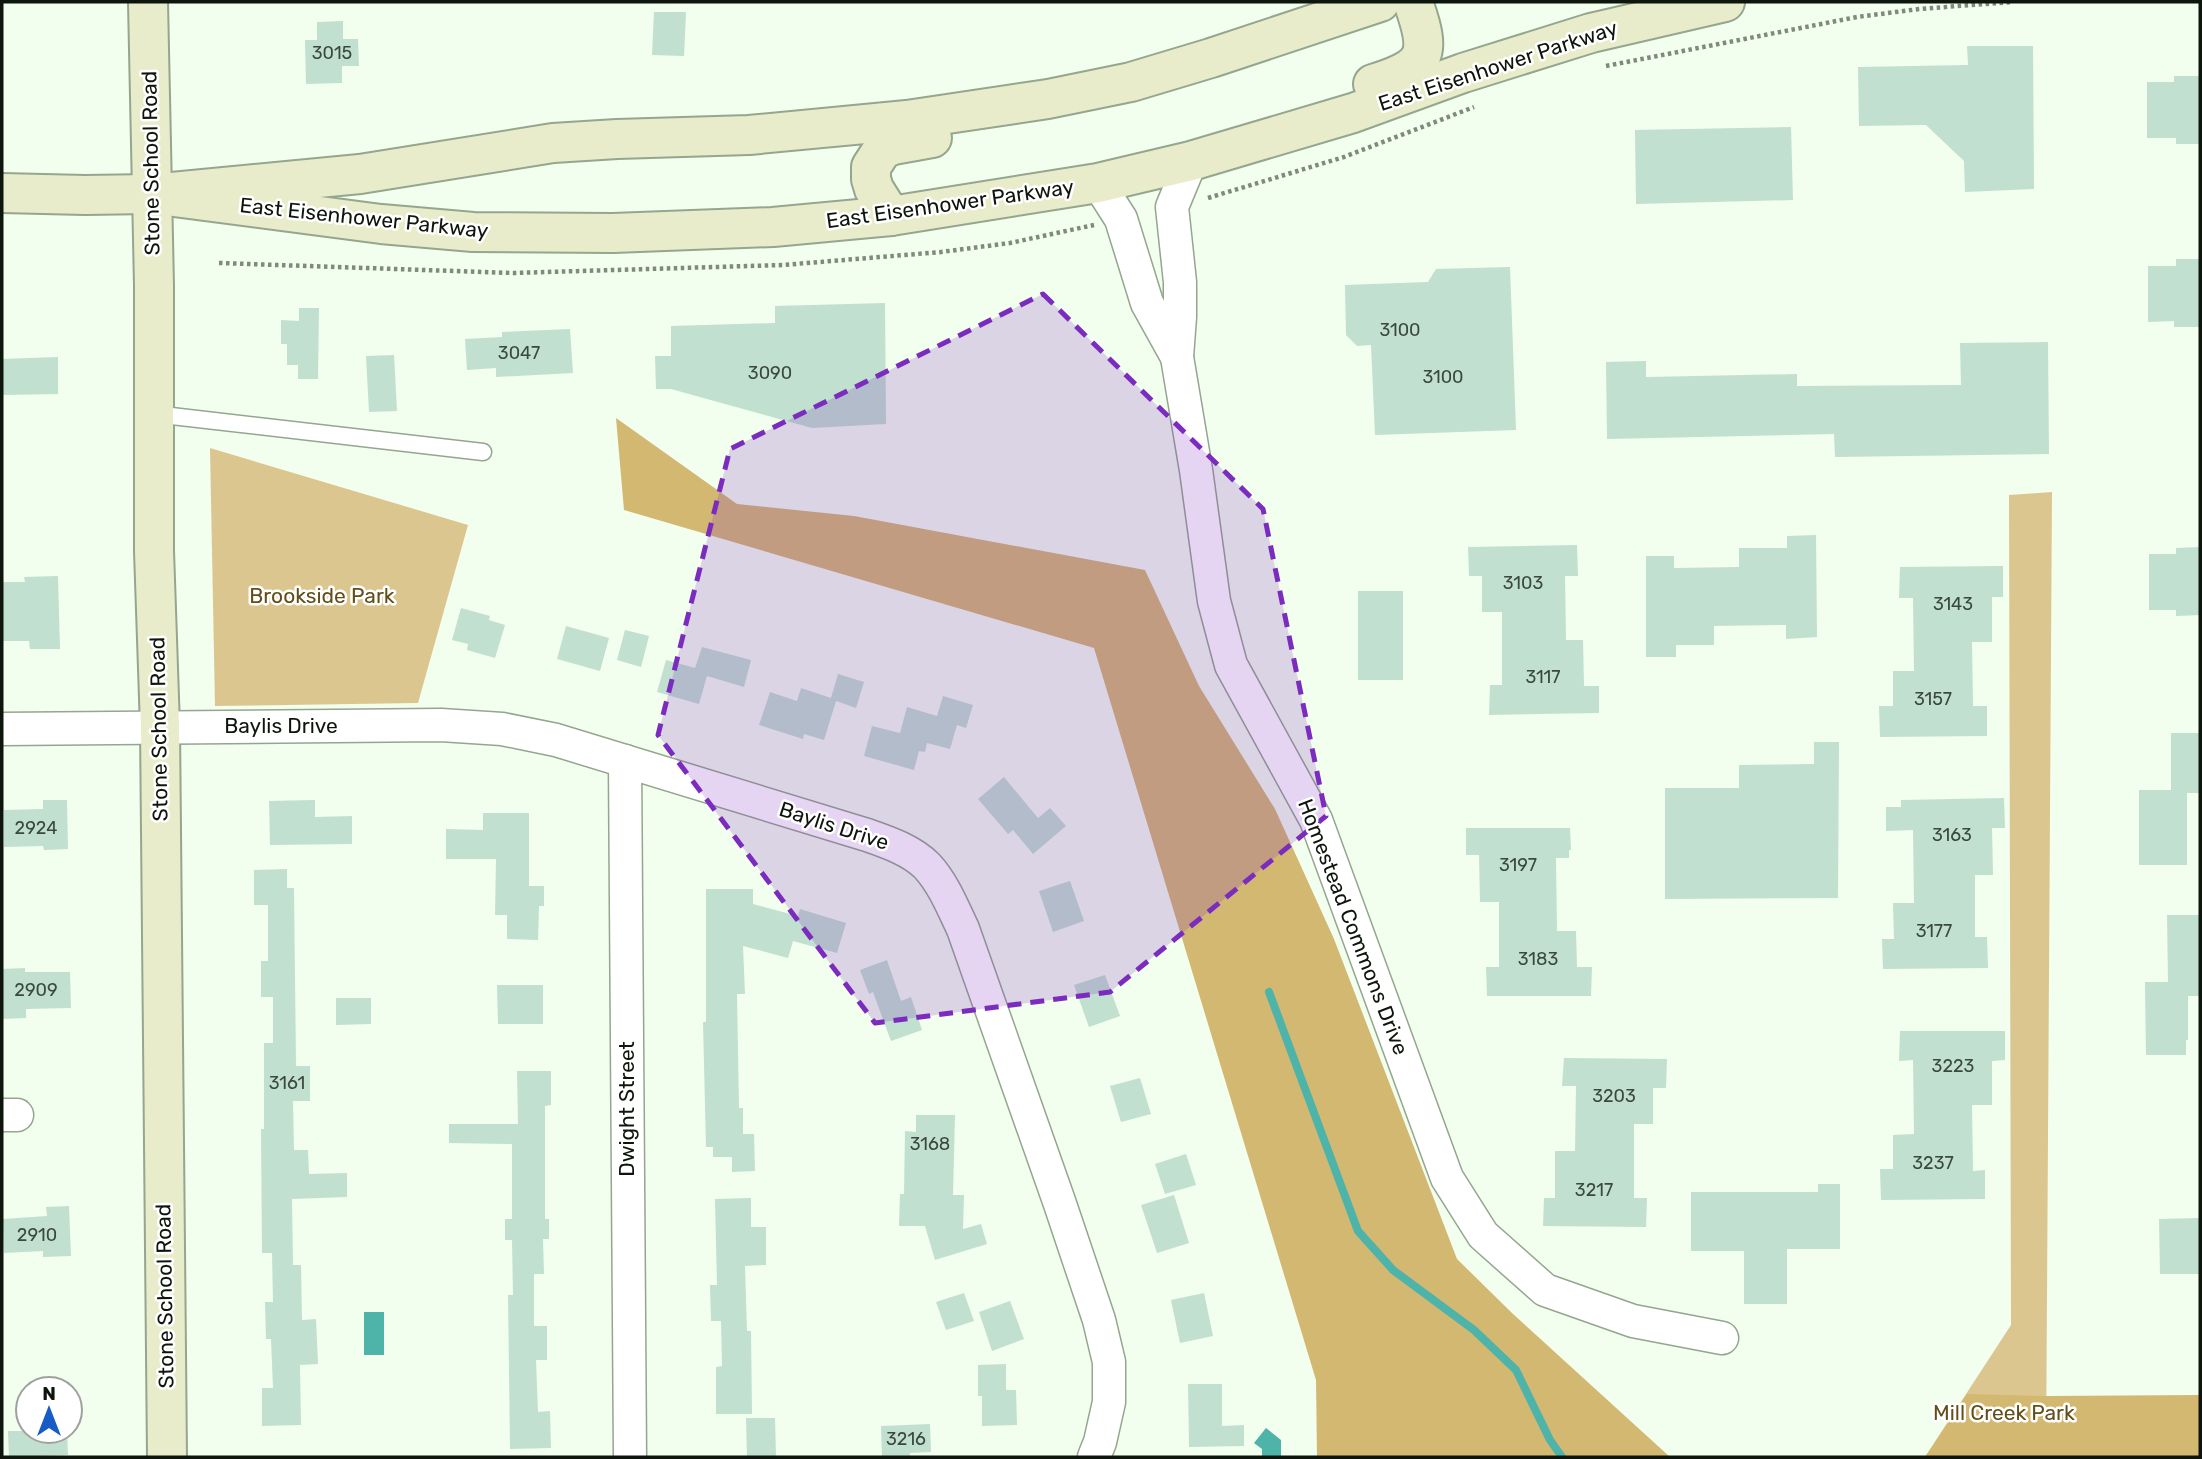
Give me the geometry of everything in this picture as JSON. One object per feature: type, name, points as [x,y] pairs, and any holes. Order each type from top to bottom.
[{"type":"main road","name":"Stone School Road","points":[[148,2],[154,286],[154,551],[160,727],[167,1457]]},
{"type":"main road","name":"East Eisenhower Parkway","points":[[2,193],[151,194],[360,174],[553,143],[749,135],[907,120],[1048,99],[1131,82],[1380,2]]},
{"type":"main road","points":[[1298,130],[1334,99],[1413,69],[1423,55],[1424,40],[1413,2]]},
{"type":"main road","name":"East Eisenhower Parkway","points":[[151,194],[381,224],[473,232],[613,233],[773,227],[891,216],[1098,183],[1191,161],[1298,130],[1463,73],[1591,33],[1725,2]]},
{"type":"main road","points":[[891,216],[871,180],[871,167],[882,149],[998,126],[1023,117],[1048,99]]},
{"type":"street","name":"Homestead Commons Drive","points":[[1191,161],[1172,207],[1180,282],[1177,357],[1214,601],[1231,665],[1316,820],[1447,1178],[1483,1235],[1545,1290],[1633,1321],[1722,1338]]},
{"type":"street","name":"Homestead Commons Drive","points":[[1098,183],[1121,219],[1147,303],[1177,357]]},
{"type":"street","name":"Baylis Drive","points":[[2,729],[441,725],[502,729],[556,740],[897,846],[926,865],[945,893],[968,942],[1099,1320],[1109,1362],[1109,1402],[1094,1457]]},
{"type":"street","name":"Dwight Street","points":[[625,761],[630,1457]]},
{"type":"lane","points":[[154,414],[483,452]]},
{"type":"path","points":[[1622,63],[1857,16],[2012,2]]},
{"type":"path","points":[[1208,198],[1344,157],[1480,104]]},
{"type":"path","points":[[941,252],[1010,243],[1098,224]]},
{"type":"highlighted area","points":[[1043,294],[1263,509],[1326,816],[1110,992],[875,1023],[658,735],[730,449]]},
{"type":"green space","points":[[616,418],[737,504],[854,516],[1145,570],[1199,686],[1275,809],[1334,939],[1457,1259],[1513,1314],[1670,1457],[1317,1457],[1316,1380],[1094,648],[624,510]]},
{"type":"green space","name":"Brookside Park","points":[[210,448],[468,525],[418,703],[215,706]]},
{"type":"green space","name":"Mill Creek Park","points":[[2052,492],[2046,1457],[1925,1457],[2011,1325],[2009,495]]},
{"type":"green space","points":[[1967,1394],[2200,1395],[2200,1457],[1925,1457]]},
{"type":"water","points":[[364,1312],[384,1312],[384,1355],[364,1355]]},
{"type":"water","points":[[1266,1428],[1281,1440],[1281,1457],[1262,1457],[1262,1449],[1254,1443]]},
{"type":"building","points":[[654,12],[686,12],[684,56],[652,55]]},
{"type":"building","points":[[343,21],[343,39],[358,39],[359,66],[342,66],[342,83],[306,84],[305,40],[317,40],[317,22]]},
{"type":"building","points":[[1967,46],[2033,46],[2034,189],[1965,192],[1964,161],[1926,125],[1859,126],[1858,67],[1968,65]]},
{"type":"building","points":[[2174,76],[2200,76],[2200,144],[2176,144],[2176,138],[2147,138],[2147,82],[2174,82]]},
{"type":"building","points":[[1791,127],[1793,200],[1636,204],[1635,130]]},
{"type":"building","points":[[2176,259],[2200,259],[2200,327],[2174,327],[2174,321],[2148,322],[2148,266],[2176,266]]},
{"type":"building","points":[[1510,267],[1516,430],[1375,435],[1371,345],[1357,346],[1346,335],[1345,285],[1428,282],[1436,269]]},
{"type":"building","points":[[885,303],[886,424],[812,428],[671,389],[656,389],[655,356],[671,356],[671,326],[775,323],[775,306]]},
{"type":"building","points":[[299,308],[319,308],[318,379],[298,379],[298,365],[287,365],[287,344],[281,344],[281,320],[299,321]]},
{"type":"building","points":[[570,329],[573,373],[496,377],[496,368],[467,370],[465,339],[502,337],[502,332]]},
{"type":"building","points":[[2048,342],[2049,454],[1835,457],[1834,434],[1607,439],[1606,362],[1646,361],[1646,377],[1797,374],[1797,386],[1961,385],[1960,343]]},
{"type":"building","points":[[394,355],[397,411],[369,412],[366,356]]},
{"type":"building","points":[[58,357],[58,394],[2,395],[2,359]]},
{"type":"building","points":[[1816,535],[1817,637],[1786,639],[1786,625],[1714,626],[1714,645],[1676,645],[1676,657],[1646,657],[1646,556],[1674,556],[1674,568],[1739,567],[1739,548],[1787,548],[1787,536]]},
{"type":"building","points":[[1577,545],[1578,576],[1565,576],[1566,640],[1583,640],[1584,686],[1599,686],[1599,713],[1489,715],[1490,685],[1502,685],[1502,612],[1482,612],[1482,576],[1469,576],[1468,547]]},
{"type":"building","points":[[2200,547],[2200,615],[2176,616],[2176,610],[2149,610],[2149,554],[2176,554],[2176,548]]},
{"type":"building","points":[[2003,566],[2003,597],[1992,597],[1992,642],[1972,642],[1973,706],[1987,706],[1987,736],[1880,737],[1879,706],[1893,706],[1893,671],[1914,671],[1913,598],[1899,598],[1900,567]]},
{"type":"building","points":[[58,576],[60,649],[30,649],[29,641],[2,641],[2,582],[25,582],[24,577]]},
{"type":"building","points":[[1358,591],[1403,591],[1403,680],[1358,680]]},
{"type":"building","points":[[461,608],[490,616],[489,620],[505,625],[495,658],[467,650],[468,644],[452,640]]},
{"type":"building","points":[[566,626],[609,638],[600,671],[557,659]]},
{"type":"building","points":[[625,630],[649,636],[641,667],[617,660]]},
{"type":"building","points":[[702,647],[751,660],[744,687],[707,676],[699,704],[657,692],[666,660],[695,668]]},
{"type":"building","points":[[838,674],[864,682],[856,708],[836,701],[824,740],[804,734],[803,739],[759,725],[770,692],[797,701],[801,688],[831,698]]},
{"type":"building","points":[[943,696],[973,705],[966,728],[957,725],[950,749],[927,743],[925,752],[919,751],[914,770],[864,756],[872,726],[900,733],[907,707],[937,716]]},
{"type":"building","points":[[2171,733],[2200,733],[2200,793],[2187,793],[2187,865],[2139,865],[2139,790],[2171,790]]},
{"type":"building","points":[[1814,742],[1839,742],[1838,898],[1665,899],[1665,788],[1739,788],[1739,765],[1814,764]]},
{"type":"building","points":[[1004,777],[1038,818],[1050,808],[1066,826],[1033,854],[1013,830],[1008,834],[978,799]]},
{"type":"building","points":[[2004,798],[2005,828],[1992,828],[1993,875],[1975,875],[1975,937],[1987,937],[1988,968],[1883,969],[1882,939],[1894,939],[1893,903],[1914,903],[1913,830],[1886,831],[1886,807],[1901,807],[1901,800]]},
{"type":"building","points":[[43,800],[67,800],[68,849],[44,850],[43,846],[4,847],[4,810],[43,809]]},
{"type":"building","points":[[315,800],[315,817],[352,816],[352,844],[270,845],[269,801]]},
{"type":"building","points":[[483,813],[529,813],[529,886],[544,886],[544,906],[539,906],[538,940],[507,939],[507,915],[495,915],[496,859],[446,859],[446,829],[483,830]]},
{"type":"building","points":[[1466,828],[1570,828],[1569,858],[1556,858],[1557,931],[1576,931],[1577,967],[1592,967],[1591,996],[1487,996],[1486,967],[1499,967],[1499,902],[1480,902],[1479,855],[1466,855]]},
{"type":"building","points":[[287,869],[287,888],[294,888],[296,1066],[310,1066],[310,1101],[293,1101],[294,1150],[308,1150],[309,1174],[347,1173],[347,1197],[292,1199],[293,1265],[301,1265],[302,1320],[316,1319],[318,1364],[300,1365],[301,1425],[262,1426],[262,1388],[273,1388],[271,1339],[266,1339],[265,1302],[273,1302],[272,1253],[262,1253],[261,1129],[264,1129],[264,1043],[273,1043],[273,997],[261,997],[261,961],[268,961],[268,905],[254,905],[254,870]]},
{"type":"building","points":[[1070,881],[1084,921],[1053,932],[1039,891]]},
{"type":"building","points":[[706,889],[753,889],[753,904],[798,916],[800,909],[846,923],[837,953],[793,941],[788,958],[743,946],[745,994],[737,994],[739,1108],[743,1108],[743,1134],[754,1134],[755,1171],[732,1172],[732,1157],[713,1157],[713,1147],[706,1147],[703,1022],[706,1022]]},
{"type":"building","points":[[2167,915],[2200,915],[2200,996],[2188,996],[2186,1055],[2146,1055],[2145,982],[2168,982]]},
{"type":"building","points":[[887,960],[901,1001],[911,997],[922,1030],[891,1041],[873,992],[869,994],[860,970]]},
{"type":"building","points":[[25,968],[25,972],[70,972],[71,1008],[26,1009],[26,1018],[2,1019],[2,969]]},
{"type":"building","points":[[1105,975],[1120,1016],[1089,1027],[1074,985]]},
{"type":"building","points":[[497,985],[543,985],[543,1024],[498,1024]]},
{"type":"building","points":[[336,998],[371,998],[371,1024],[336,1025]]},
{"type":"building","points":[[1900,1031],[2005,1031],[2005,1060],[1992,1061],[1992,1105],[1972,1105],[1973,1171],[1985,1170],[1985,1199],[1881,1200],[1880,1169],[1893,1169],[1893,1135],[1914,1134],[1913,1060],[1899,1061]]},
{"type":"building","points":[[1564,1058],[1667,1059],[1666,1088],[1653,1088],[1653,1124],[1634,1124],[1634,1198],[1647,1198],[1646,1227],[1543,1226],[1544,1198],[1555,1198],[1555,1151],[1575,1151],[1576,1086],[1562,1086]]},
{"type":"building","points":[[517,1071],[551,1071],[551,1105],[545,1106],[545,1219],[549,1219],[549,1239],[543,1239],[544,1274],[534,1274],[534,1326],[547,1326],[547,1360],[536,1360],[538,1412],[550,1411],[551,1448],[510,1449],[508,1295],[513,1295],[512,1240],[505,1240],[505,1219],[512,1219],[512,1144],[449,1143],[449,1124],[518,1124]]},
{"type":"building","points":[[1140,1078],[1151,1114],[1121,1122],[1110,1086]]},
{"type":"building","points":[[916,1115],[955,1115],[953,1195],[964,1195],[963,1229],[981,1224],[987,1244],[935,1260],[925,1226],[899,1226],[900,1194],[904,1194],[905,1131],[916,1132]]},
{"type":"building","points":[[1186,1154],[1196,1185],[1165,1194],[1155,1164]]},
{"type":"building","points":[[1818,1184],[1840,1184],[1840,1249],[1787,1249],[1787,1304],[1744,1304],[1744,1251],[1691,1251],[1691,1192],[1818,1192]]},
{"type":"building","points":[[1174,1195],[1189,1243],[1157,1253],[1141,1205]]},
{"type":"building","points":[[751,1198],[751,1227],[766,1227],[766,1265],[745,1266],[747,1331],[751,1331],[752,1414],[716,1414],[716,1367],[722,1366],[721,1321],[711,1321],[710,1285],[717,1285],[715,1199]]},
{"type":"building","points":[[69,1206],[71,1256],[43,1257],[43,1251],[4,1253],[3,1219],[47,1216],[46,1207]]},
{"type":"building","points":[[2200,1218],[2200,1274],[2160,1274],[2159,1219]]},
{"type":"building","points":[[964,1293],[974,1321],[946,1330],[936,1302]]},
{"type":"building","points":[[1204,1293],[1213,1336],[1180,1343],[1171,1300]]},
{"type":"building","points":[[1010,1301],[1024,1339],[992,1351],[979,1312]]},
{"type":"building","points":[[1006,1364],[1006,1390],[1016,1390],[1017,1425],[982,1426],[978,1365]]},
{"type":"building","points":[[1188,1384],[1222,1384],[1222,1426],[1244,1425],[1244,1446],[1189,1447]]},
{"type":"building","points":[[746,1418],[775,1418],[776,1457],[747,1457]]},
{"type":"building","points":[[930,1424],[931,1452],[910,1453],[910,1457],[882,1457],[881,1426]]},
{"type":"building","points":[[8,1431],[14,1431],[14,1445],[68,1445],[68,1455],[9,1457]]},
{"type":"waterway","points":[[1269,992],[1358,1231],[1393,1270],[1474,1330],[1516,1370],[1550,1440],[1562,1457]]}]
